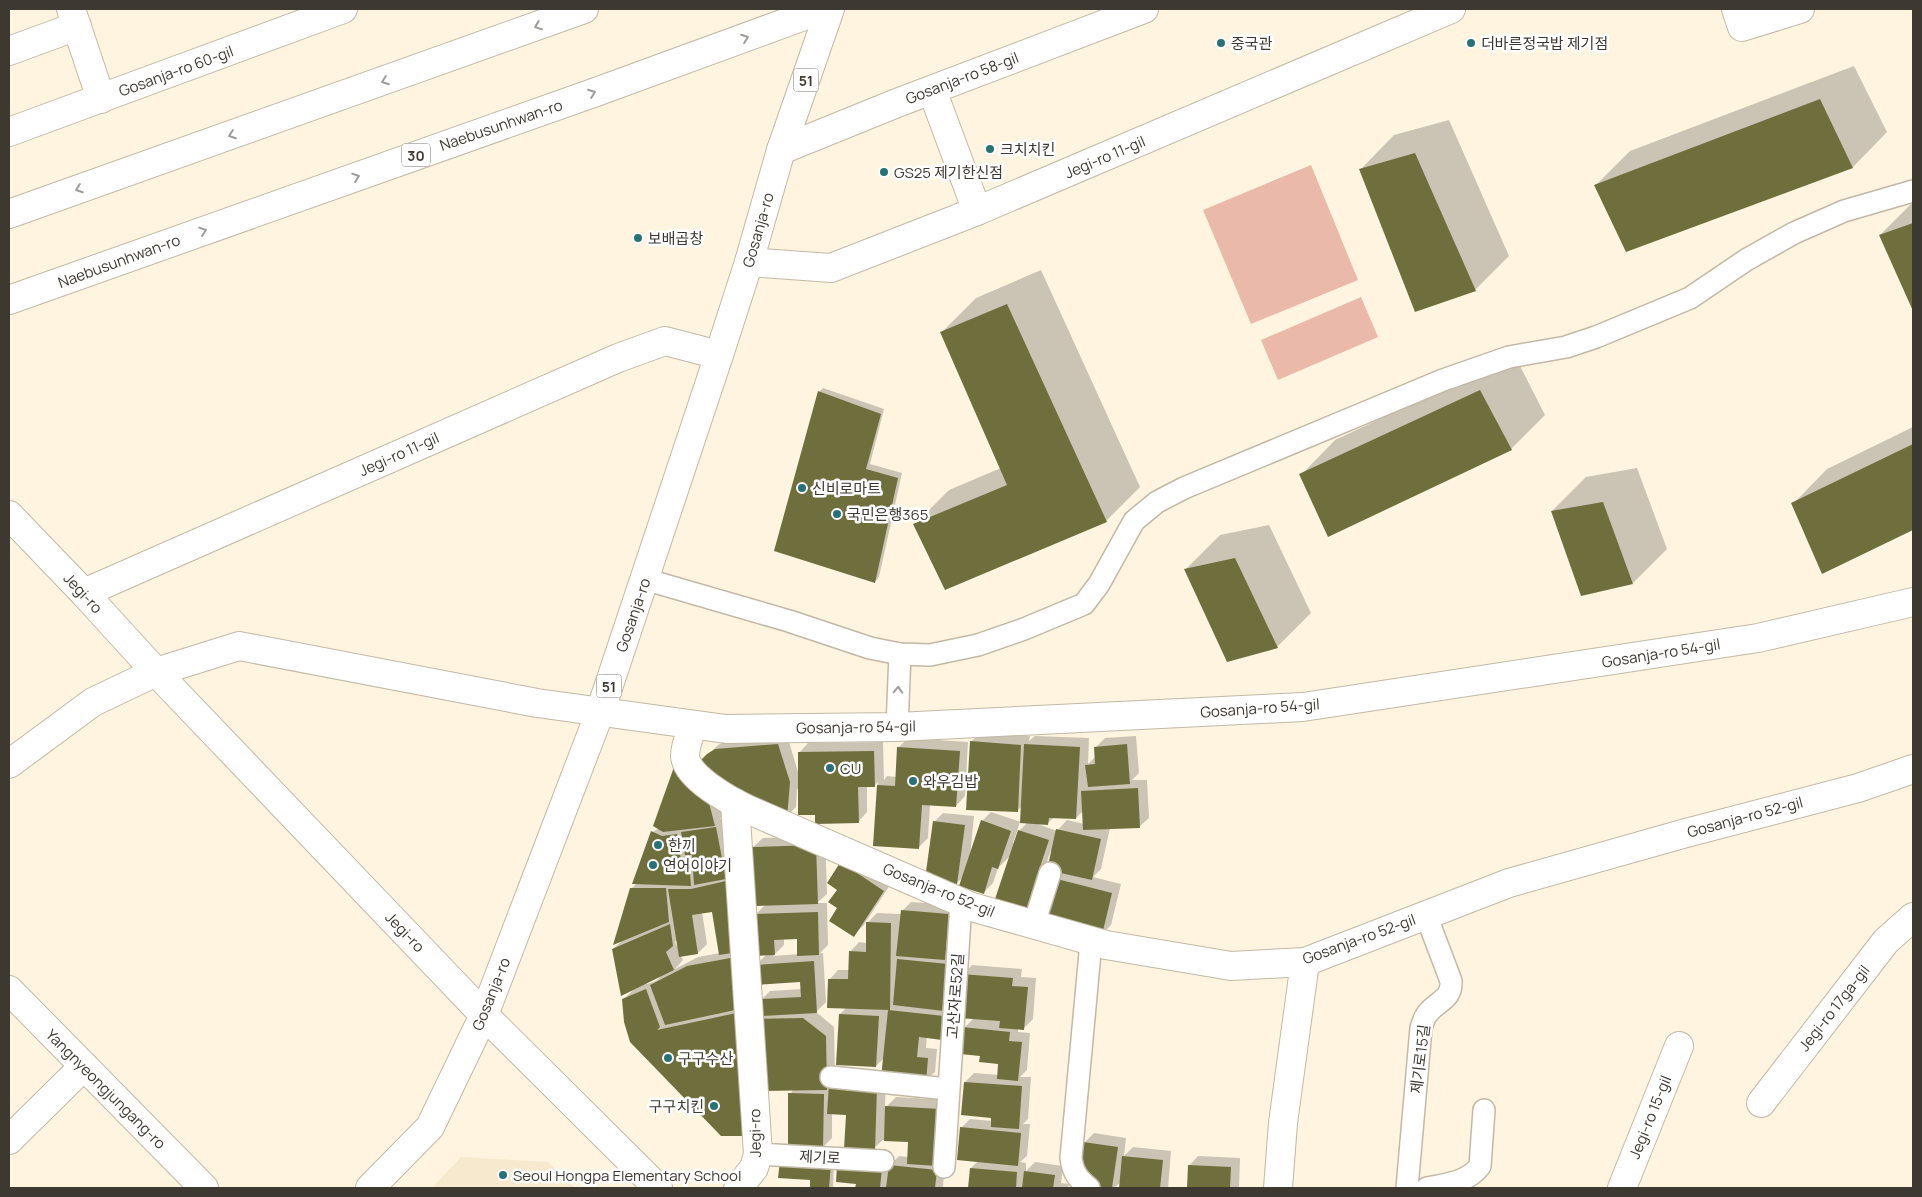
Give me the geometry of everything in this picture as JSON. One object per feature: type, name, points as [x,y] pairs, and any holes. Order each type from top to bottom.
[{"type":"main road","name":"Gosanja-ro 60-gil","points":[[9,132],[343,9]]},
{"type":"main road","points":[[9,214],[584,9]]},
{"type":"main road","name":"Naebusunhwan-ro","points":[[9,300],[823,9]]},
{"type":"main road","name":"Gosanja-ro","points":[[370,1188],[430,1127],[484,1015],[600,712],[749,262],[781,150],[830,9]]},
{"type":"main road","name":"Gosanja-ro 58-gil","points":[[781,150],[1144,9]]},
{"type":"main road","name":"Jegi-ro 11-gil","points":[[749,262],[831,268],[977,212],[1409,17],[1451,9]]},
{"type":"main road","points":[[1736,9],[1742,27],[1800,9]]},
{"type":"main road","points":[[9,50],[74,18],[101,99]]},
{"type":"main road","points":[[932,90],[977,212]]},
{"type":"main road","name":"Jegi-ro 11-gil","points":[[84,593],[618,358],[664,341],[719,355]]},
{"type":"main road","name":"Jegi-ro","points":[[10,519],[84,593],[156,672],[484,1015],[658,1188]]},
{"type":"main road","name":"Gosanja-ro 54-gil","points":[[600,712],[726,729],[897,727],[1303,707],[1758,638],[1913,602]]},
{"type":"main road","points":[[9,764],[93,702],[156,672],[239,646],[537,704],[600,712]]},
{"type":"main road","name":"Gosanja-ro 52-gil","points":[[693,725],[685,754],[688,765],[708,785],[735,803],[961,902],[1091,942],[1231,966],[1305,962],[1509,883],[1686,833],[1858,788],[1913,769]]},
{"type":"main road","name":"Jegi-ro","points":[[735,803],[758,1154],[754,1168],[738,1188]]},
{"type":"main road","name":"Jegi-ro 17ga-gil","points":[[1761,1103],[1886,941],[1913,917]]},
{"type":"main road","points":[[1278,1188],[1283,1123],[1305,962]]},
{"type":"main road","name":"Yangnyeongjungang-ro","points":[[9,990],[204,1188]]},
{"type":"main road","name":"Jegi-ro 15-gil","points":[[1623,1188],[1679,1046]]},
{"type":"main road","points":[[9,1140],[84,1066]]},
{"type":"lane","points":[[644,579],[789,621],[870,648],[900,654],[930,654],[978,645],[1024,629],[1084,604],[1099,584],[1134,521],[1157,502],[1184,488],[1443,380],[1509,357],[1566,347],[1614,330],[1690,298],[1746,260],[1794,233],[1844,211],[1913,191]]},
{"type":"lane","points":[[897,727],[900,654]]},
{"type":"lane","points":[[1034,924],[1050,873]]},
{"type":"lane","name":"고산자로52길","points":[[944,1167],[961,902]]},
{"type":"lane","name":"제기로15길","points":[[1407,1188],[1422,1028],[1428,1012],[1448,996],[1452,988],[1426,915]]},
{"type":"lane","points":[[1089,1188],[1075,1176],[1072,1170],[1072,1158],[1091,942]]},
{"type":"lane","points":[[832,1077],[948,1090]]},
{"type":"lane","points":[[1427,1188],[1466,1179],[1474,1174],[1480,1166],[1484,1110]]},
{"type":"lane","name":"제기로","points":[[758,1154],[883,1161]]},
{"type":"shaded area","points":[[1311,165],[1358,280],[1251,324],[1203,210]]},
{"type":"shaded area","points":[[1361,297],[1378,337],[1278,380],[1261,340]]},
{"type":"shaded area","name":"Seoul Hongpa Elementary School","points":[[461,1157],[548,1162],[575,1188],[432,1188]]},
{"type":"pier","points":[[507,9],[936,9],[934,10],[928,33],[729,112],[737,81],[9,345],[9,189]]},
{"type":"building","points":[[1820,99],[1853,168],[1626,252],[1594,185]]},
{"type":"building","points":[[1415,153],[1476,291],[1415,312],[1359,169]]},
{"type":"building","points":[[1913,223],[1913,311],[1879,235]]},
{"type":"building","points":[[1007,304],[1107,522],[945,590],[913,524],[1007,485],[940,332]]},
{"type":"building","points":[[1480,390],[1512,450],[1328,537],[1299,474]]},
{"type":"building","name":"국민은행365","points":[[818,391],[881,414],[866,469],[898,478],[875,583],[774,551]]},
{"type":"building","points":[[1913,444],[1913,530],[1822,574],[1791,503]]},
{"type":"building","points":[[1603,502],[1633,584],[1581,596],[1551,511]]},
{"type":"building","points":[[1235,558],[1278,648],[1227,662],[1184,569]]},
{"type":"building","points":[[970,741],[1021,745],[1018,812],[966,810]]},
{"type":"building","points":[[778,744],[790,782],[787,818],[714,778],[702,765],[702,759],[715,749]]},
{"type":"building","points":[[1024,744],[1080,747],[1076,819],[1049,818],[1048,825],[1020,823]]},
{"type":"building","points":[[1127,744],[1130,784],[1088,787],[1085,765],[1095,764],[1094,747]]},
{"type":"building","points":[[897,747],[960,751],[956,807],[922,805],[919,849],[873,846],[877,785],[895,786]]},
{"type":"building","points":[[874,751],[875,787],[858,787],[859,823],[815,824],[815,815],[798,815],[798,752]]},
{"type":"building","points":[[674,767],[708,799],[715,826],[663,832],[653,826]]},
{"type":"building","points":[[1138,788],[1140,828],[1083,830],[1081,791]]},
{"type":"building","points":[[981,820],[1011,831],[998,869],[992,867],[984,894],[959,886]]},
{"type":"building","points":[[933,821],[965,825],[957,884],[925,879]]},
{"type":"building","points":[[716,827],[726,879],[694,885],[692,855],[685,855],[681,832]]},
{"type":"building","points":[[1056,829],[1101,839],[1092,880],[1047,870]]},
{"type":"building","points":[[1018,830],[1049,840],[1037,876],[1044,878],[1031,915],[994,902]]},
{"type":"building","points":[[651,831],[662,836],[677,834],[681,860],[689,860],[691,886],[632,884]]},
{"type":"building","points":[[816,845],[818,904],[754,906],[752,847]]},
{"type":"building","points":[[843,858],[857,867],[854,871],[884,891],[854,937],[829,921],[837,908],[828,902],[837,890],[827,883]]},
{"type":"building","points":[[1053,878],[1112,893],[1102,935],[1042,919]]},
{"type":"building","points":[[726,881],[738,952],[719,955],[712,912],[692,915],[698,954],[679,957],[668,889],[691,889]]},
{"type":"building","points":[[630,888],[666,888],[669,922],[613,945]]},
{"type":"building","points":[[901,910],[949,914],[945,960],[896,956]]},
{"type":"building","points":[[818,912],[819,955],[797,956],[797,939],[774,940],[775,955],[752,956],[755,914]]},
{"type":"building","points":[[866,922],[891,923],[890,1010],[827,1008],[828,979],[848,979],[849,951],[866,952]]},
{"type":"building","points":[[670,924],[673,946],[666,952],[674,970],[621,996],[612,949]]},
{"type":"building","points":[[736,957],[740,1009],[665,1025],[650,985],[687,966]]},
{"type":"building","points":[[897,959],[948,964],[944,1011],[893,1005]]},
{"type":"building","points":[[814,961],[817,1013],[761,1016],[760,999],[801,997],[800,982],[755,985],[755,965]]},
{"type":"building","points":[[961,974],[1013,978],[1012,986],[1028,987],[1024,1030],[999,1028],[1000,1021],[958,1018]]},
{"type":"building","points":[[646,989],[660,1027],[657,1030],[741,1012],[743,1136],[721,1136],[630,1042],[624,1022],[622,999]]},
{"type":"building","points":[[888,1010],[944,1016],[942,1040],[919,1037],[917,1057],[928,1058],[926,1083],[881,1078]]},
{"type":"building","points":[[839,1014],[879,1016],[876,1067],[836,1065]]},
{"type":"building","points":[[803,1018],[826,1036],[827,1090],[755,1091],[753,1019]]},
{"type":"building","points":[[962,1027],[1010,1032],[1009,1041],[1022,1042],[1018,1081],[997,1079],[998,1064],[979,1062],[980,1056],[960,1054]]},
{"type":"building","points":[[964,1082],[1022,1086],[1019,1129],[991,1127],[991,1118],[961,1115]]},
{"type":"building","points":[[829,1084],[877,1087],[875,1150],[844,1149],[846,1115],[827,1114]]},
{"type":"building","points":[[788,1093],[824,1094],[823,1148],[788,1148]]},
{"type":"building","points":[[885,1106],[941,1109],[938,1166],[907,1164],[908,1142],[884,1141]]},
{"type":"building","points":[[960,1127],[1021,1133],[1018,1166],[957,1160]]},
{"type":"building","points":[[1083,1142],[1118,1147],[1112,1188],[1099,1188],[1080,1167]]},
{"type":"building","points":[[1122,1156],[1163,1160],[1160,1188],[1119,1188]]},
{"type":"building","points":[[780,1160],[831,1164],[829,1188],[810,1188],[810,1180],[778,1178]]},
{"type":"building","points":[[837,1165],[882,1168],[880,1188],[855,1188],[856,1184],[836,1182]]},
{"type":"building","points":[[889,1165],[937,1170],[935,1188],[886,1188]]},
{"type":"building","points":[[1188,1165],[1231,1167],[1230,1188],[1187,1188]]},
{"type":"building","points":[[970,1168],[1017,1172],[1016,1188],[968,1188]]},
{"type":"building","points":[[1024,1171],[1055,1175],[1053,1188],[1022,1188]]},
{"type":"place","name":"중국관","points":[[1221,43]]},
{"type":"place","name":"더바른정국밥 제기점","points":[[1471,43]]},
{"type":"place","name":"크치치킨","points":[[990,149]]},
{"type":"place","name":"GS25 제기한신점","points":[[884,172]]},
{"type":"place","name":"보배곱창","points":[[638,238]]},
{"type":"place","name":"신비로마트","points":[[802,488]]},
{"type":"place","name":"국민은행365","points":[[837,514]]},
{"type":"place","name":"CU","points":[[830,768]]},
{"type":"place","name":"와우김밥","points":[[913,781]]},
{"type":"place","name":"한끼","points":[[658,845]]},
{"type":"place","name":"연어이야기","points":[[653,865]]},
{"type":"place","name":"구구수산","points":[[668,1058]]},
{"type":"place","name":"구구치킨","points":[[714,1106]]},
{"type":"place","name":"Seoul Hongpa Elementary School","points":[[503,1175]]}]
